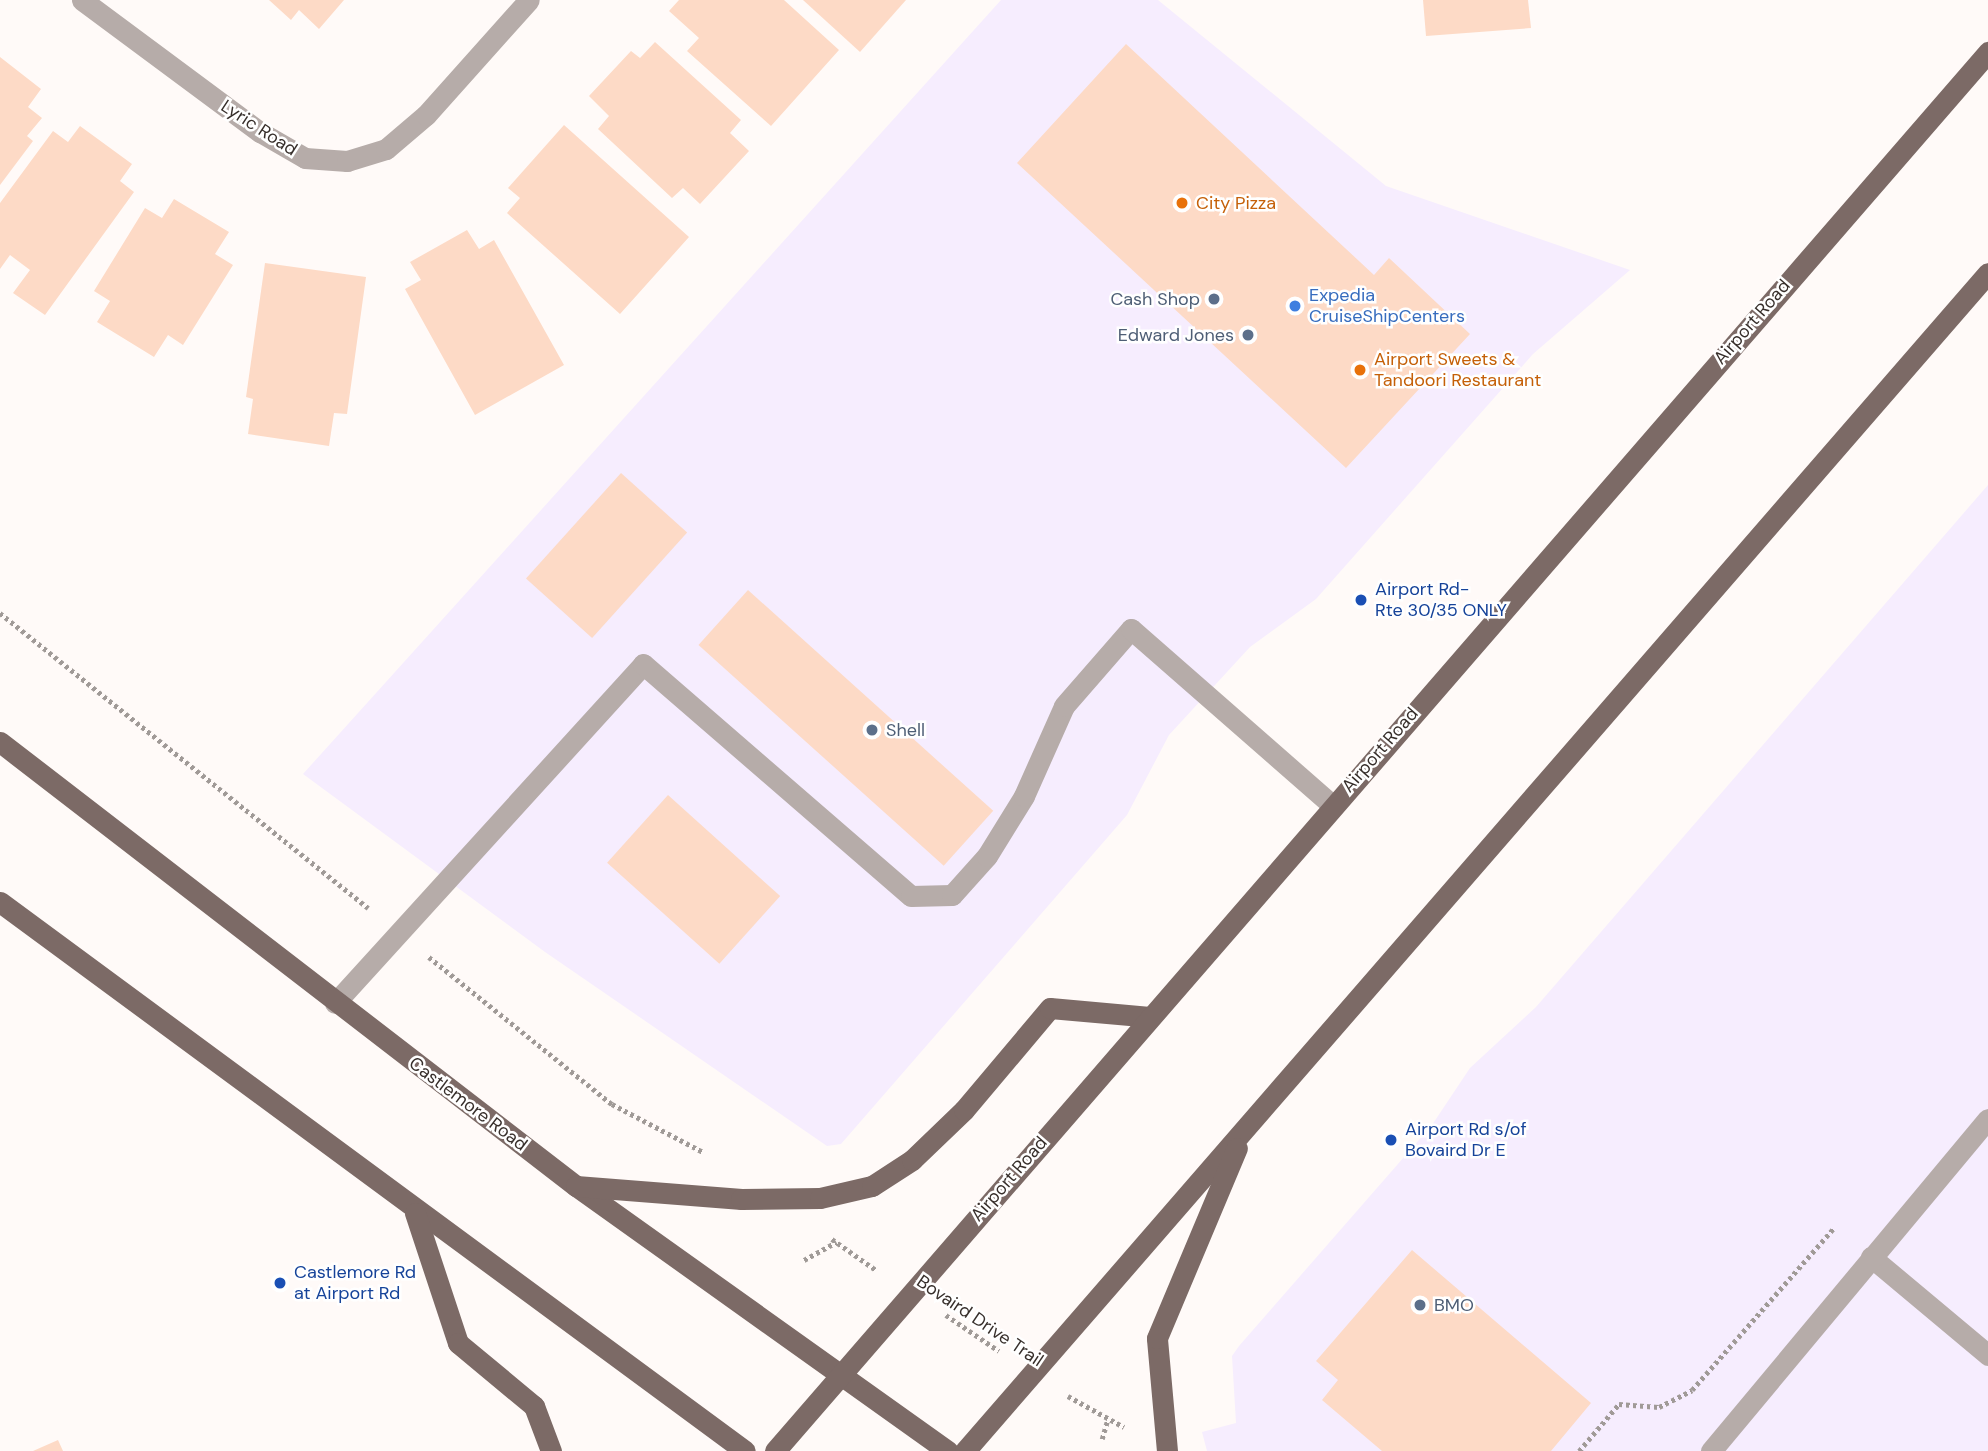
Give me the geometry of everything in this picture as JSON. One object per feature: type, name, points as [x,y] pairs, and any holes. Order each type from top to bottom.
[{"type":"main road","name":"Airport Road","points":[[775,1451],[1332,805],[1988,52]]},
{"type":"main road","points":[[965,1451],[1988,273]]},
{"type":"main road","name":"Castlemore Road","points":[[0,742],[335,1003],[576,1186],[948,1451]]},
{"type":"main road","points":[[0,902],[415,1213],[744,1451]]},
{"type":"main road","points":[[576,1186],[741,1199],[820,1198],[872,1186],[912,1160],[964,1110],[1050,1008],[1150,1017]]},
{"type":"main road","points":[[1167,1451],[1157,1338],[1244,1131]]},
{"type":"main road","points":[[415,1213],[458,1343],[534,1406],[551,1451]]},
{"type":"street","name":"Lyric Road","points":[[82,0],[260,132],[305,158],[347,161],[386,149],[425,115],[529,0]]},
{"type":"street","points":[[335,1003],[643,664],[911,896],[951,895],[987,856],[1024,796],[1064,706],[1131,629],[1332,805]]},
{"type":"street","points":[[1711,1451],[1988,1119]]},
{"type":"street","points":[[1871,1257],[1988,1355]]},
{"type":"path","points":[[1579,1451],[1619,1404],[1659,1407],[1692,1390],[1834,1228]]},
{"type":"path","name":"Bovaird Drive Trail","points":[[826,1233],[847,1252],[1117,1427]]},
{"type":"path","points":[[804,1260],[836,1242]]},
{"type":"path","points":[[1102,1439],[1107,1422]]},
{"type":"shaded area","points":[[1001,0],[1158,0],[1386,186],[1630,270],[1533,354],[1316,599],[1250,647],[1169,735],[1127,815],[841,1144],[827,1146],[545,952],[303,774]]},
{"type":"shaded area","points":[[1988,485],[1988,1451],[1207,1451],[1202,1432],[1236,1423],[1232,1356],[1239,1346],[1432,1125],[1470,1068],[1536,1007]]},
{"type":"building","points":[[269,0],[344,0],[319,29],[299,10],[291,20]]},
{"type":"building","points":[[679,0],[784,0],[839,50],[771,126],[687,51],[699,38],[669,11]]},
{"type":"building","points":[[803,0],[906,0],[860,52]]},
{"type":"building","points":[[1423,0],[1528,0],[1531,28],[1426,36]]},
{"type":"building","points":[[655,42],[741,120],[730,133],[749,151],[700,204],[683,188],[672,198],[598,129],[609,116],[589,96],[631,51],[640,58]]},
{"type":"building","points":[[1126,44],[1374,275],[1389,258],[1470,334],[1346,468],[1017,163]]},
{"type":"building","points":[[0,57],[41,89],[28,107],[42,118],[27,136],[33,141],[0,185]]},
{"type":"building","points":[[564,125],[689,237],[620,314],[507,213],[520,198],[508,188]]},
{"type":"building","points":[[80,126],[132,164],[120,181],[134,192],[45,315],[13,293],[30,270],[10,255],[0,269],[0,203],[53,131],[68,142]]},
{"type":"building","points":[[174,199],[229,232],[215,254],[233,265],[183,345],[168,335],[154,357],[97,322],[110,301],[94,291],[145,208],[162,218]]},
{"type":"building","points":[[467,230],[479,249],[494,240],[564,365],[475,415],[405,289],[421,280],[410,262]]},
{"type":"building","points":[[265,263],[366,277],[347,414],[334,413],[329,446],[248,434],[253,399],[246,397]]},
{"type":"building","points":[[621,473],[687,533],[592,638],[526,579]]},
{"type":"building","points":[[748,590],[993,811],[944,866],[698,645]]},
{"type":"building","points":[[668,795],[780,896],[719,964],[607,863]]},
{"type":"building","name":"BMO","points":[[1412,1250],[1591,1403],[1551,1451],[1382,1451],[1322,1400],[1338,1380],[1316,1361]]},
{"type":"building","points":[[58,1440],[63,1451],[33,1451]]},
{"type":"place","name":"City Pizza","points":[[1182,203]]},
{"type":"place","name":"Cash Shop","points":[[1214,299]]},
{"type":"place","name":"Expedia CruiseShipCenters","points":[[1295,306]]},
{"type":"place","name":"Edward Jones","points":[[1248,335]]},
{"type":"place","name":"Airport Sweets & Tandoori Restaurant","points":[[1360,370]]},
{"type":"place","name":"Airport Rd- Rte 30/35 ONLY","points":[[1361,600]]},
{"type":"place","name":"Shell","points":[[872,730]]},
{"type":"place","name":"Airport Rd s/of Bovaird Dr E","points":[[1391,1140]]},
{"type":"place","name":"Castlemore Rd at Airport Rd","points":[[280,1283]]},
{"type":"place","name":"BMO","points":[[1420,1305]]}]
